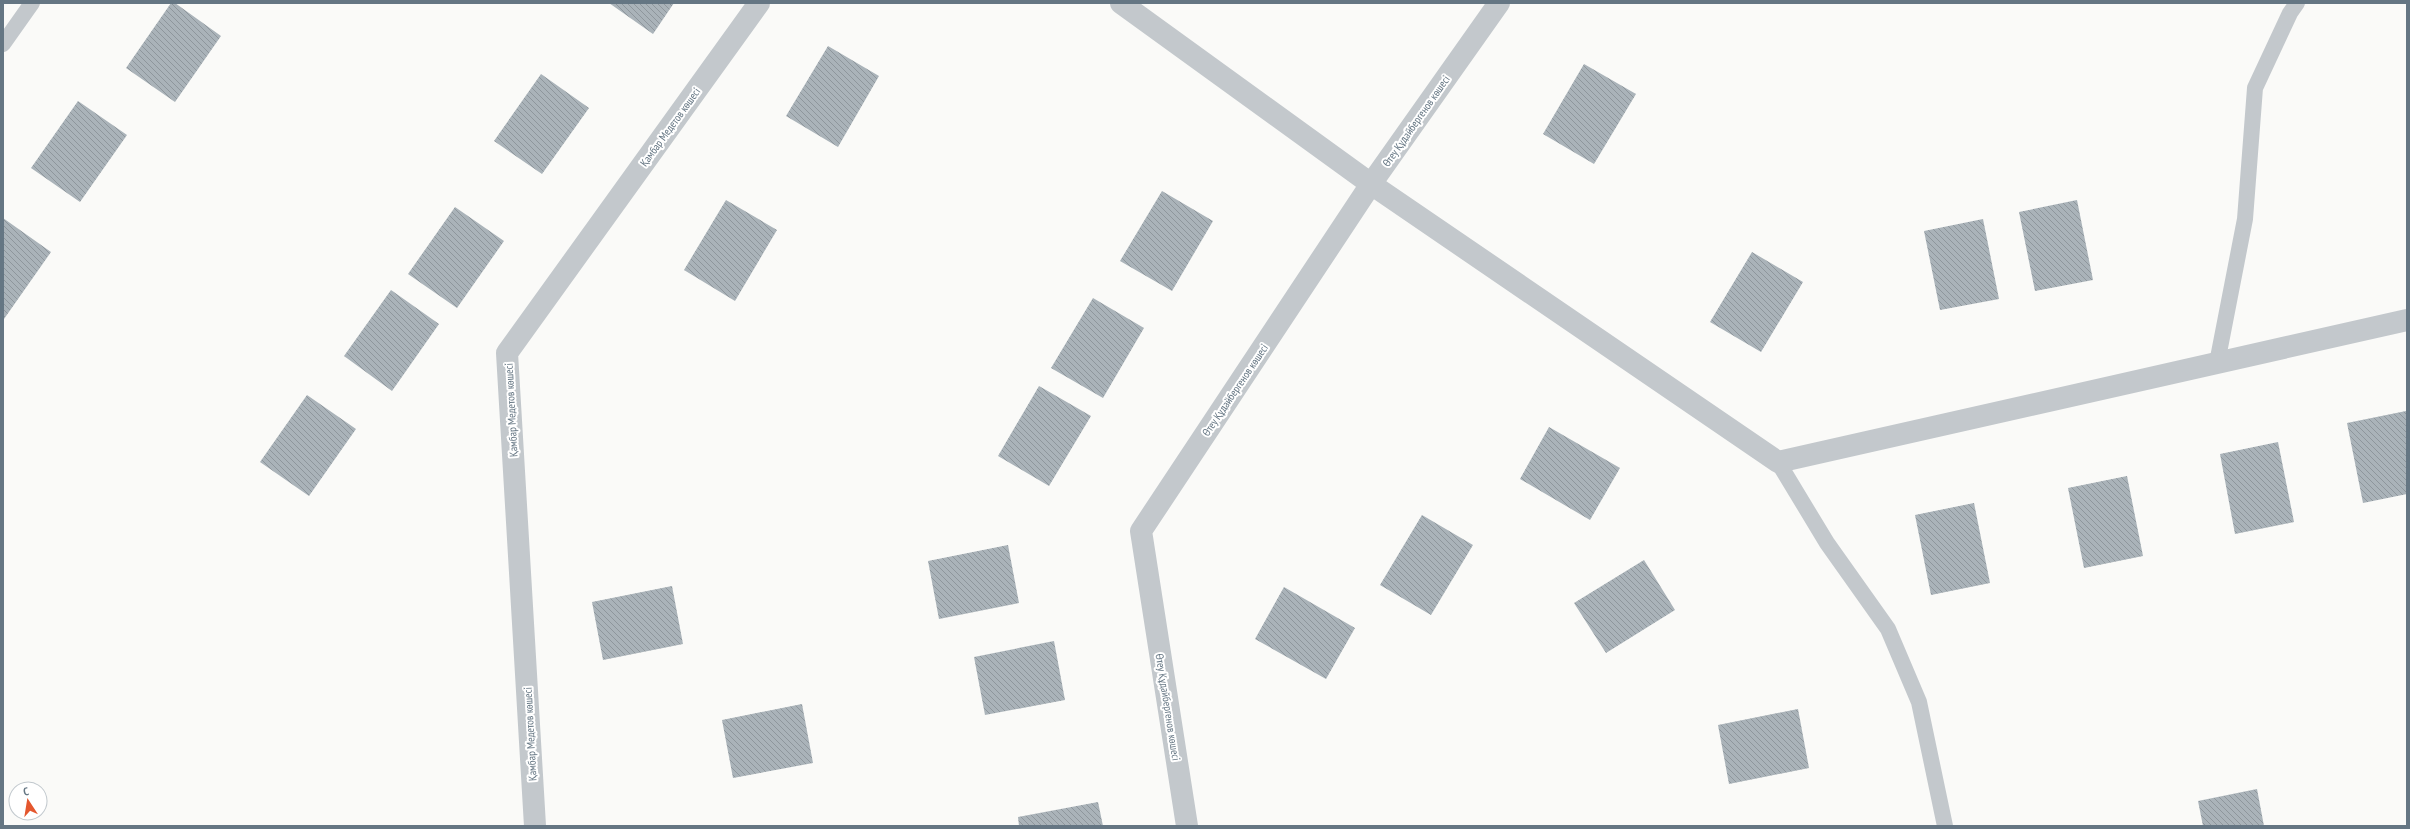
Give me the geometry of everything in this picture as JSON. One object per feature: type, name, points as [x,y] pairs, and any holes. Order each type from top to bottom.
[{"type":"street","name":"Қамбар Медетов көшесі","points":[[535,826],[507,353],[759,3]]},
{"type":"street","points":[[1121,3],[1371,184],[1778,462],[2407,320]]},
{"type":"street","name":"Өтеу Құдайбергенов көшесі","points":[[1187,826],[1141,532],[1371,184],[1499,3]]},
{"type":"lane","points":[[3,44],[32,3]]},
{"type":"lane","points":[[2217,362],[2245,219],[2255,88],[2290,13],[2297,3]]},
{"type":"lane","points":[[1778,462],[1827,544],[1888,629],[1919,702],[1945,826]]},
{"type":"building","points":[[171,3],[175,3],[221,36],[175,102],[126,68]]},
{"type":"building","points":[[609,3],[674,3],[653,34]]},
{"type":"building","points":[[828,46],[879,76],[838,147],[786,116]]},
{"type":"building","points":[[1584,64],[1636,94],[1594,164],[1543,134]]},
{"type":"building","points":[[541,74],[589,108],[542,174],[494,141]]},
{"type":"building","points":[[78,101],[127,135],[80,202],[31,168]]},
{"type":"building","points":[[1162,191],[1213,221],[1172,291],[1120,261]]},
{"type":"building","points":[[726,200],[777,230],[735,301],[684,270]]},
{"type":"building","points":[[2077,200],[2093,280],[2035,291],[2019,212]]},
{"type":"building","points":[[455,207],[504,241],[457,308],[408,274]]},
{"type":"building","points":[[3,218],[51,252],[4,319],[3,318]]},
{"type":"building","points":[[1983,219],[1999,299],[1940,310],[1924,231]]},
{"type":"building","points":[[1752,252],[1803,282],[1761,352],[1710,322]]},
{"type":"building","points":[[391,290],[439,324],[392,391],[344,356]]},
{"type":"building","points":[[1093,298],[1144,328],[1103,398],[1051,368]]},
{"type":"building","points":[[1039,386],[1091,416],[1049,486],[998,456]]},
{"type":"building","points":[[307,395],[356,429],[309,496],[260,462]]},
{"type":"building","points":[[2406,411],[2407,494],[2363,503],[2347,423]]},
{"type":"building","points":[[1549,427],[1620,468],[1590,520],[1520,479]]},
{"type":"building","points":[[2278,442],[2294,522],[2235,534],[2220,454]]},
{"type":"building","points":[[2127,476],[2143,556],[2084,568],[2068,488]]},
{"type":"building","points":[[1974,503],[1990,583],[1931,595],[1915,515]]},
{"type":"building","points":[[1422,515],[1473,545],[1431,615],[1380,585]]},
{"type":"building","points":[[1008,545],[1019,603],[939,619],[928,561]]},
{"type":"building","points":[[1644,560],[1675,610],[1606,653],[1574,603]]},
{"type":"building","points":[[672,586],[683,644],[603,660],[592,602]]},
{"type":"building","points":[[1284,587],[1355,628],[1326,679],[1255,639]]},
{"type":"building","points":[[1054,641],[1065,700],[985,715],[974,657]]},
{"type":"building","points":[[802,704],[813,763],[733,778],[722,720]]},
{"type":"building","points":[[1798,709],[1809,768],[1729,784],[1718,725]]},
{"type":"building","points":[[2257,789],[2264,826],[2203,826],[2198,801]]},
{"type":"building","points":[[1098,802],[1103,826],[1019,826],[1018,817]]}]
